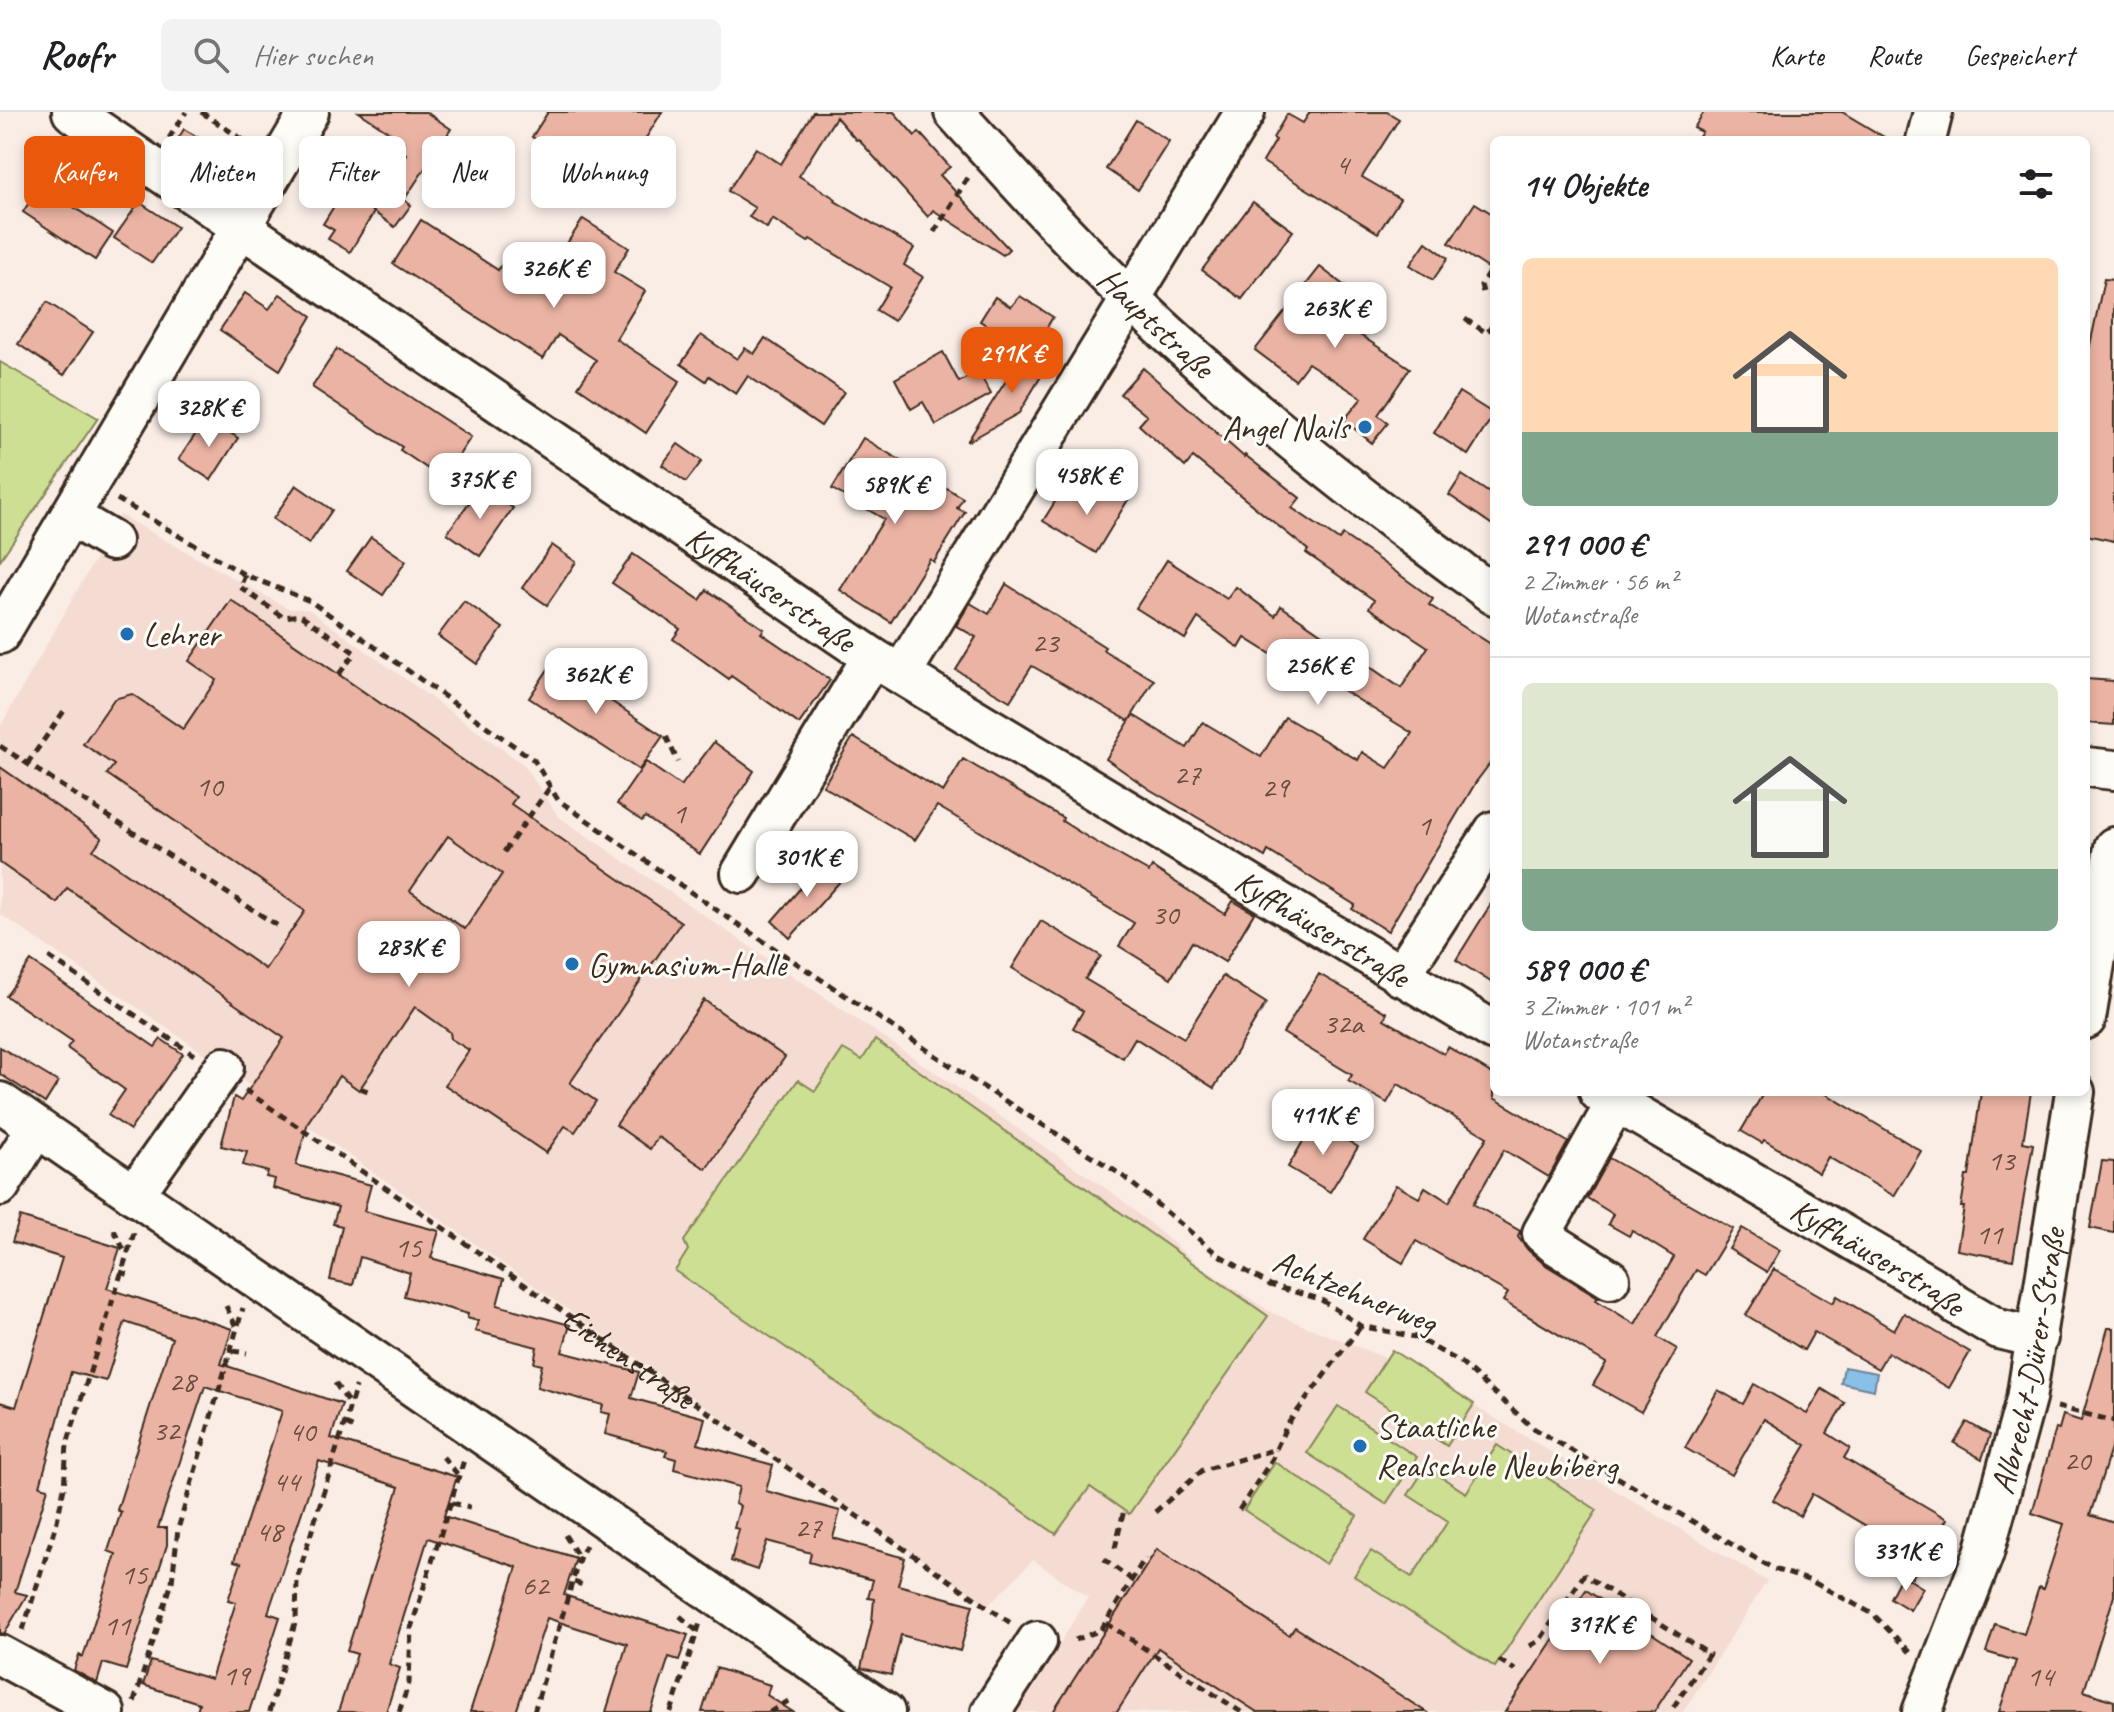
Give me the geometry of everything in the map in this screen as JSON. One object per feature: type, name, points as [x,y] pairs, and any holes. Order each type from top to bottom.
[{"type":"street","name":"Kyffhäuserstraße","points":[[72,112],[886,666],[1490,1029]]},
{"type":"street","points":[[0,634],[309,112]]},
{"type":"street","name":"Hauptstraße","points":[[954,112],[1063,231],[1130,298],[1274,427],[1363,499],[1490,592]]},
{"type":"street","points":[[741,873],[886,666],[1130,298],[1245,112]]},
{"type":"street","points":[[1927,136],[1933,112]]},
{"type":"street","points":[[70,516],[112,541]]},
{"type":"street","points":[[2090,767],[2114,770]]},
{"type":"street","points":[[1400,976],[1490,837]]},
{"type":"street","points":[[2090,994],[2114,847]]},
{"type":"street","points":[[139,1198],[222,1070]]},
{"type":"street","name":"Albrecht-Dürer-Straße","points":[[1929,1695],[1984,1553],[2026,1399],[2074,1096]]},
{"type":"street","name":"Kyffhäuserstraße","points":[[1607,1097],[1998,1329],[2038,1338]]},
{"type":"street","points":[[1607,1097],[1542,1233],[1610,1279]]},
{"type":"street","points":[[0,1102],[885,1712]]},
{"type":"street","points":[[0,1186],[36,1128]]},
{"type":"street","points":[[991,1712],[1037,1641]]},
{"type":"street","points":[[5,1658],[105,1712]]},
{"type":"path","points":[[171,136],[186,112]]},
{"type":"path","points":[[201,112],[237,136]]},
{"type":"path","points":[[934,232],[987,148]]},
{"type":"path","points":[[1483,292],[1481,285],[1490,270]]},
{"type":"path","points":[[1465,319],[1487,333],[1490,329]]},
{"type":"path","name":"Achtzehnerweg","points":[[90,483],[245,575],[310,601],[344,624],[534,760],[558,800],[718,911],[1123,1176],[1217,1254],[1270,1285],[1320,1299],[1361,1326],[1415,1337],[1460,1362],[1533,1428],[1774,1569],[1811,1581],[1873,1614],[1929,1695]]},
{"type":"path","points":[[245,575],[240,587],[251,595],[283,617],[301,615],[355,653],[339,674]]},
{"type":"path","points":[[27,764],[64,711]]},
{"type":"path","points":[[666,736],[678,762]]},
{"type":"path","points":[[0,746],[281,928]]},
{"type":"path","points":[[504,852],[550,787]]},
{"type":"path","name":"Eichenstraße","points":[[49,957],[222,1070],[1037,1641]]},
{"type":"path","points":[[360,1088],[368,1091]]},
{"type":"path","points":[[5,1658],[20,1639],[57,1521],[64,1488],[67,1444],[127,1255],[139,1198]]},
{"type":"path","points":[[114,1230],[127,1255]]},
{"type":"path","points":[[120,1272],[133,1276]]},
{"type":"path","points":[[131,1712],[172,1582],[178,1529],[232,1351],[251,1276]]},
{"type":"path","points":[[226,1306],[237,1329]]},
{"type":"path","points":[[1239,1510],[1273,1458],[1287,1425],[1361,1326]]},
{"type":"path","points":[[232,1351],[247,1353]]},
{"type":"path","points":[[269,1712],[296,1620],[297,1579],[367,1355]]},
{"type":"path","points":[[335,1383],[350,1405]]},
{"type":"path","points":[[2026,1399],[2114,1421]]},
{"type":"path","points":[[345,1424],[357,1429]]},
{"type":"path","points":[[399,1712],[409,1683],[411,1628],[474,1428]]},
{"type":"path","points":[[1155,1512],[1203,1470],[1276,1449]]},
{"type":"path","points":[[443,1457],[459,1476]]},
{"type":"path","points":[[452,1503],[470,1507]]},
{"type":"path","points":[[1115,1548],[1124,1510]]},
{"type":"path","points":[[534,1712],[579,1559],[600,1515]]},
{"type":"path","points":[[565,1535],[579,1559]]},
{"type":"path","points":[[1075,1640],[1095,1634],[1106,1623],[1145,1558]]},
{"type":"path","points":[[1104,1559],[1132,1580]]},
{"type":"path","points":[[1530,1646],[1540,1640],[1584,1575],[1709,1654],[1670,1712]]},
{"type":"path","points":[[574,1582],[583,1585]]},
{"type":"path","points":[[671,1712],[711,1592]]},
{"type":"path","points":[[680,1616],[697,1631]]},
{"type":"path","points":[[1106,1623],[1241,1712]]},
{"type":"path","points":[[1499,1660],[1515,1670]]},
{"type":"path","points":[[770,1712],[790,1700]]},
{"type":"shaded area","points":[[120,515],[289,609],[308,609],[523,764],[559,817],[1117,1196],[1199,1265],[1272,1313],[1411,1368],[1767,1581],[1683,1712],[1018,1712],[1088,1597],[1033,1560],[988,1606],[224,1067],[0,914],[0,727]]},
{"type":"green space","points":[[0,362],[98,418],[0,560]]},
{"type":"green space","points":[[875,1040],[1268,1316],[1129,1514],[1090,1487],[1056,1534],[675,1271],[688,1250],[684,1241],[798,1080],[815,1091],[843,1049],[862,1060]]},
{"type":"green space","points":[[1392,1350],[1474,1404],[1447,1446],[1365,1392]]},
{"type":"green space","points":[[1338,1406],[1417,1457],[1386,1504],[1307,1453]]},
{"type":"green space","points":[[1497,1445],[1597,1510],[1495,1667],[1354,1576],[1371,1551],[1412,1577],[1448,1521],[1408,1495],[1426,1467],[1466,1493]]},
{"type":"green space","points":[[1275,1462],[1357,1516],[1326,1564],[1244,1510]]},
{"type":"water","points":[[1844,1367],[1877,1373],[1874,1390],[1841,1383]]},
{"type":"building","points":[[359,112],[426,112],[451,129],[446,136],[422,136],[422,173],[406,197],[406,136],[395,136]]},
{"type":"building","points":[[548,112],[662,112],[647,136],[533,136]]},
{"type":"building","points":[[813,112],[894,112],[915,136],[919,132],[950,167],[940,175],[1009,249],[1003,255],[933,210],[928,217],[836,117],[799,176],[914,248],[904,265],[923,277],[894,321],[876,310],[890,287],[772,219],[767,228],[749,217],[755,208],[728,191],[756,148],[781,164]]},
{"type":"building","points":[[1310,112],[1387,112],[1399,119],[1362,177],[1400,199],[1378,233],[1263,162],[1287,114],[1303,123]]},
{"type":"building","points":[[1704,112],[1842,112],[1882,136],[1700,136],[1702,132],[1694,128]]},
{"type":"building","points":[[1136,120],[1169,141],[1138,190],[1106,169]]},
{"type":"building","points":[[184,129],[196,136],[180,136]]},
{"type":"building","points":[[406,201],[411,205],[395,227],[368,208],[406,208]]},
{"type":"building","points":[[1253,202],[1293,231],[1242,299],[1202,270]]},
{"type":"building","points":[[1475,203],[1490,212],[1490,269],[1449,243]]},
{"type":"building","points":[[145,206],[177,227],[152,263],[114,238],[135,208]]},
{"type":"building","points":[[26,208],[75,208],[113,233],[95,260],[23,212]]},
{"type":"building","points":[[333,208],[367,208],[374,212],[350,252],[328,239],[334,230],[323,224]]},
{"type":"building","points":[[583,219],[629,248],[614,272],[645,291],[616,339],[680,381],[646,433],[578,387],[596,360],[558,335],[543,359],[393,264],[421,220],[498,270],[502,264],[539,286]]},
{"type":"building","points":[[1426,242],[1448,258],[1433,280],[1410,265]]},
{"type":"building","points":[[1320,267],[1364,301],[1345,325],[1410,368],[1378,415],[1388,423],[1372,443],[1344,420],[1362,398],[1308,363],[1295,380],[1255,350]]},
{"type":"building","points":[[2104,279],[2114,280],[2114,541],[2090,536],[2090,345]]},
{"type":"building","points":[[245,293],[269,309],[280,294],[312,316],[280,370],[220,330]]},
{"type":"building","points":[[1020,296],[1053,317],[1031,354],[980,321],[995,297],[1011,307]]},
{"type":"building","points":[[47,302],[93,332],[64,375],[18,344]]},
{"type":"building","points":[[701,335],[737,359],[745,348],[754,354],[765,338],[844,392],[821,426],[748,376],[736,394],[709,376],[706,381],[681,364]]},
{"type":"building","points":[[337,349],[471,437],[443,479],[400,450],[402,447],[312,387]]},
{"type":"building","points":[[943,352],[959,382],[978,371],[991,394],[936,425],[923,402],[911,409],[895,379]]},
{"type":"building","points":[[1023,354],[1046,368],[1019,413],[967,442]]},
{"type":"building","points":[[1143,368],[1244,457],[1300,498],[1292,508],[1339,540],[1343,535],[1371,554],[1433,599],[1429,605],[1490,643],[1490,763],[1388,931],[1352,909],[1355,905],[1268,851],[1265,857],[1149,789],[1106,759],[1133,715],[1187,748],[1203,722],[1261,757],[1285,717],[1358,760],[1362,752],[1388,768],[1412,733],[1302,665],[1298,671],[1245,638],[1239,648],[1198,618],[1185,639],[1136,608],[1167,560],[1227,599],[1236,587],[1275,616],[1281,606],[1401,688],[1428,647],[1369,608],[1374,600],[1306,553],[1308,550],[1193,457],[1185,467],[1139,425],[1147,416],[1120,394]]},
{"type":"building","points":[[1459,392],[1490,411],[1490,420],[1468,455],[1434,433]]},
{"type":"building","points":[[207,417],[238,438],[211,480],[179,459]]},
{"type":"building","points":[[863,438],[963,498],[957,508],[965,512],[934,562],[930,559],[891,622],[840,590],[884,519],[832,489]]},
{"type":"building","points":[[678,444],[702,461],[686,482],[662,465]]},
{"type":"building","points":[[1462,475],[1490,493],[1490,523],[1449,495]]},
{"type":"building","points":[[1105,484],[1129,498],[1096,553],[1043,521],[1061,492],[1089,508]]},
{"type":"building","points":[[296,485],[332,510],[309,544],[273,519]]},
{"type":"building","points":[[481,486],[513,508],[480,556],[447,533]]},
{"type":"building","points":[[371,537],[406,561],[383,595],[347,571]]},
{"type":"building","points":[[552,545],[576,562],[547,605],[522,588]]},
{"type":"building","points":[[633,554],[700,600],[707,590],[764,629],[761,633],[830,680],[799,724],[673,639],[680,629],[612,583]]},
{"type":"building","points":[[1006,584],[1105,647],[1103,650],[1154,680],[1129,721],[1032,666],[1010,701],[956,670],[976,637],[956,626],[970,603],[989,614]]},
{"type":"building","points":[[231,600],[516,797],[511,804],[681,922],[570,1083],[596,1101],[575,1132],[565,1126],[546,1153],[445,1085],[469,1050],[451,1039],[450,1032],[415,1007],[359,1090],[339,1076],[308,1122],[296,1165],[371,1185],[364,1211],[439,1231],[431,1258],[504,1279],[497,1305],[570,1325],[562,1352],[639,1372],[631,1398],[705,1418],[698,1444],[773,1465],[766,1491],[840,1511],[833,1538],[905,1558],[898,1585],[973,1605],[960,1651],[901,1635],[891,1675],[861,1668],[872,1622],[874,1599],[868,1598],[873,1580],[809,1562],[811,1553],[767,1541],[757,1570],[731,1561],[739,1529],[734,1528],[740,1506],[735,1504],[739,1487],[674,1469],[676,1459],[665,1456],[667,1451],[605,1434],[610,1414],[601,1412],[603,1405],[537,1387],[542,1365],[534,1363],[537,1347],[475,1331],[478,1321],[467,1318],[468,1314],[404,1296],[410,1273],[360,1257],[353,1285],[330,1280],[342,1226],[333,1224],[338,1207],[273,1188],[275,1179],[266,1177],[268,1172],[243,1165],[247,1152],[221,1146],[234,1097],[241,1101],[284,1038],[67,888],[57,903],[0,863],[0,767],[102,838],[93,850],[265,969],[305,911],[107,774],[114,765],[83,744],[114,699],[132,694],[183,729],[216,680],[189,661]],"holes":[[[448,836],[502,874],[465,929],[410,891]]]},
{"type":"building","points":[[464,601],[503,628],[477,664],[438,636]]},
{"type":"building","points":[[553,662],[663,736],[639,770],[529,698]]},
{"type":"building","points":[[2090,679],[2114,681],[2114,725],[2090,723]]},
{"type":"building","points":[[853,737],[943,792],[963,759],[1063,818],[1062,821],[1089,838],[1149,872],[1152,867],[1225,914],[1233,901],[1254,913],[1225,962],[1192,942],[1171,978],[1119,946],[1134,923],[937,806],[915,840],[823,786]]},
{"type":"building","points":[[714,742],[754,771],[700,854],[645,817],[642,821],[617,804],[646,762],[681,786]]},
{"type":"building","points":[[824,861],[843,878],[790,938],[772,921]]},
{"type":"building","points":[[1490,905],[1490,981],[1456,960]]},
{"type":"building","points":[[1041,921],[1101,956],[1085,979],[1184,1038],[1223,976],[1266,1003],[1214,1088],[1135,1038],[1123,1058],[1073,1028],[1083,1011],[1012,968]]},
{"type":"building","points":[[31,961],[155,1047],[161,1039],[183,1054],[130,1130],[108,1115],[125,1090],[67,1048],[72,1041],[6,996]]},
{"type":"building","points":[[1319,974],[1387,1013],[1384,1019],[1444,1054],[1448,1047],[1490,1073],[1490,1096],[1568,1142],[1549,1177],[1504,1150],[1473,1204],[1520,1231],[1518,1237],[1544,1264],[1635,1324],[1674,1257],[1632,1231],[1629,1236],[1608,1224],[1613,1214],[1587,1198],[1609,1158],[1733,1229],[1705,1275],[1696,1270],[1657,1337],[1677,1349],[1641,1412],[1593,1385],[1606,1363],[1503,1301],[1508,1293],[1416,1241],[1403,1263],[1363,1239],[1396,1185],[1419,1198],[1425,1187],[1449,1202],[1487,1137],[1398,1084],[1387,1103],[1348,1081],[1352,1075],[1283,1033]]},
{"type":"building","points":[[704,1000],[785,1057],[706,1169],[658,1137],[650,1149],[616,1125]]},
{"type":"building","points":[[0,1047],[58,1082],[45,1103],[0,1074]]},
{"type":"building","points":[[1762,1096],[1830,1096],[1921,1151],[1894,1196],[1828,1157],[1819,1173],[1764,1140],[1762,1143],[1741,1131]]},
{"type":"building","points":[[1980,1096],[2030,1096],[2023,1142],[2033,1144],[2013,1260],[1957,1250],[1966,1176],[1969,1176]]},
{"type":"building","points":[[1315,1121],[1358,1147],[1330,1192],[1288,1167]]},
{"type":"building","points":[[2102,1161],[2114,1162],[2114,1233],[2090,1228]]},
{"type":"building","points":[[20,1217],[120,1248],[107,1288],[232,1329],[221,1364],[342,1404],[331,1438],[457,1477],[444,1516],[576,1558],[564,1595],[688,1635],[679,1660],[669,1657],[651,1712],[606,1712],[627,1644],[547,1618],[516,1712],[470,1712],[517,1567],[428,1538],[389,1664],[400,1668],[386,1712],[338,1712],[357,1654],[347,1651],[399,1487],[319,1461],[268,1613],[280,1617],[249,1712],[197,1712],[199,1703],[143,1685],[151,1661],[211,1679],[236,1602],[228,1600],[241,1563],[234,1561],[282,1411],[205,1386],[158,1528],[167,1528],[167,1545],[126,1670],[103,1663],[97,1683],[74,1670],[79,1655],[83,1657],[116,1554],[108,1551],[121,1512],[117,1510],[172,1338],[125,1322],[106,1381],[71,1372],[40,1486],[48,1488],[15,1592],[27,1595],[4,1634],[0,1633],[0,1402],[16,1407],[62,1258],[12,1242]]},
{"type":"building","points":[[1742,1228],[1780,1250],[1767,1272],[1729,1249]]},
{"type":"building","points":[[1774,1269],[1833,1303],[1837,1296],[1894,1330],[1904,1313],[1970,1352],[1949,1388],[1888,1352],[1878,1369],[1814,1332],[1804,1350],[1746,1315]]},
{"type":"building","points":[[2108,1328],[2114,1328],[2114,1439],[2090,1515],[2114,1523],[2114,1596],[2084,1691],[2114,1701],[2114,1712],[1999,1712],[2016,1661],[1986,1652],[1995,1624],[2024,1634],[2039,1587],[2043,1589],[2064,1524],[2032,1513],[2056,1428],[2059,1429],[2063,1415],[2081,1421]]},
{"type":"building","points":[[1754,1384],[1807,1414],[1822,1389],[1845,1403],[1827,1433],[1850,1448],[1844,1458],[1947,1519],[1912,1578],[1884,1562],[1895,1543],[1812,1494],[1800,1516],[1773,1500],[1806,1445],[1764,1419],[1732,1475],[1685,1448],[1718,1390],[1743,1404]]},
{"type":"building","points":[[1967,1422],[1990,1435],[1982,1459],[1954,1443]]},
{"type":"building","points":[[1157,1549],[1289,1635],[1295,1627],[1426,1712],[1257,1712],[1158,1648],[1117,1712],[1053,1712]]},
{"type":"building","points":[[1902,1575],[1923,1588],[1910,1610],[1890,1598]]},
{"type":"building","points":[[1586,1590],[1689,1658],[1654,1712],[1505,1712]]},
{"type":"building","points":[[716,1668],[770,1685],[767,1695],[793,1712],[702,1712]]},
{"type":"place","name":"Angel Nails","points":[[1365,427]]},
{"type":"place","name":"Lehrer","points":[[127,634]]},
{"type":"place","name":"Gymnasium-Halle","points":[[572,964]]},
{"type":"place","name":"Staatliche Realschule Neubiberg","points":[[1360,1446]]}]
